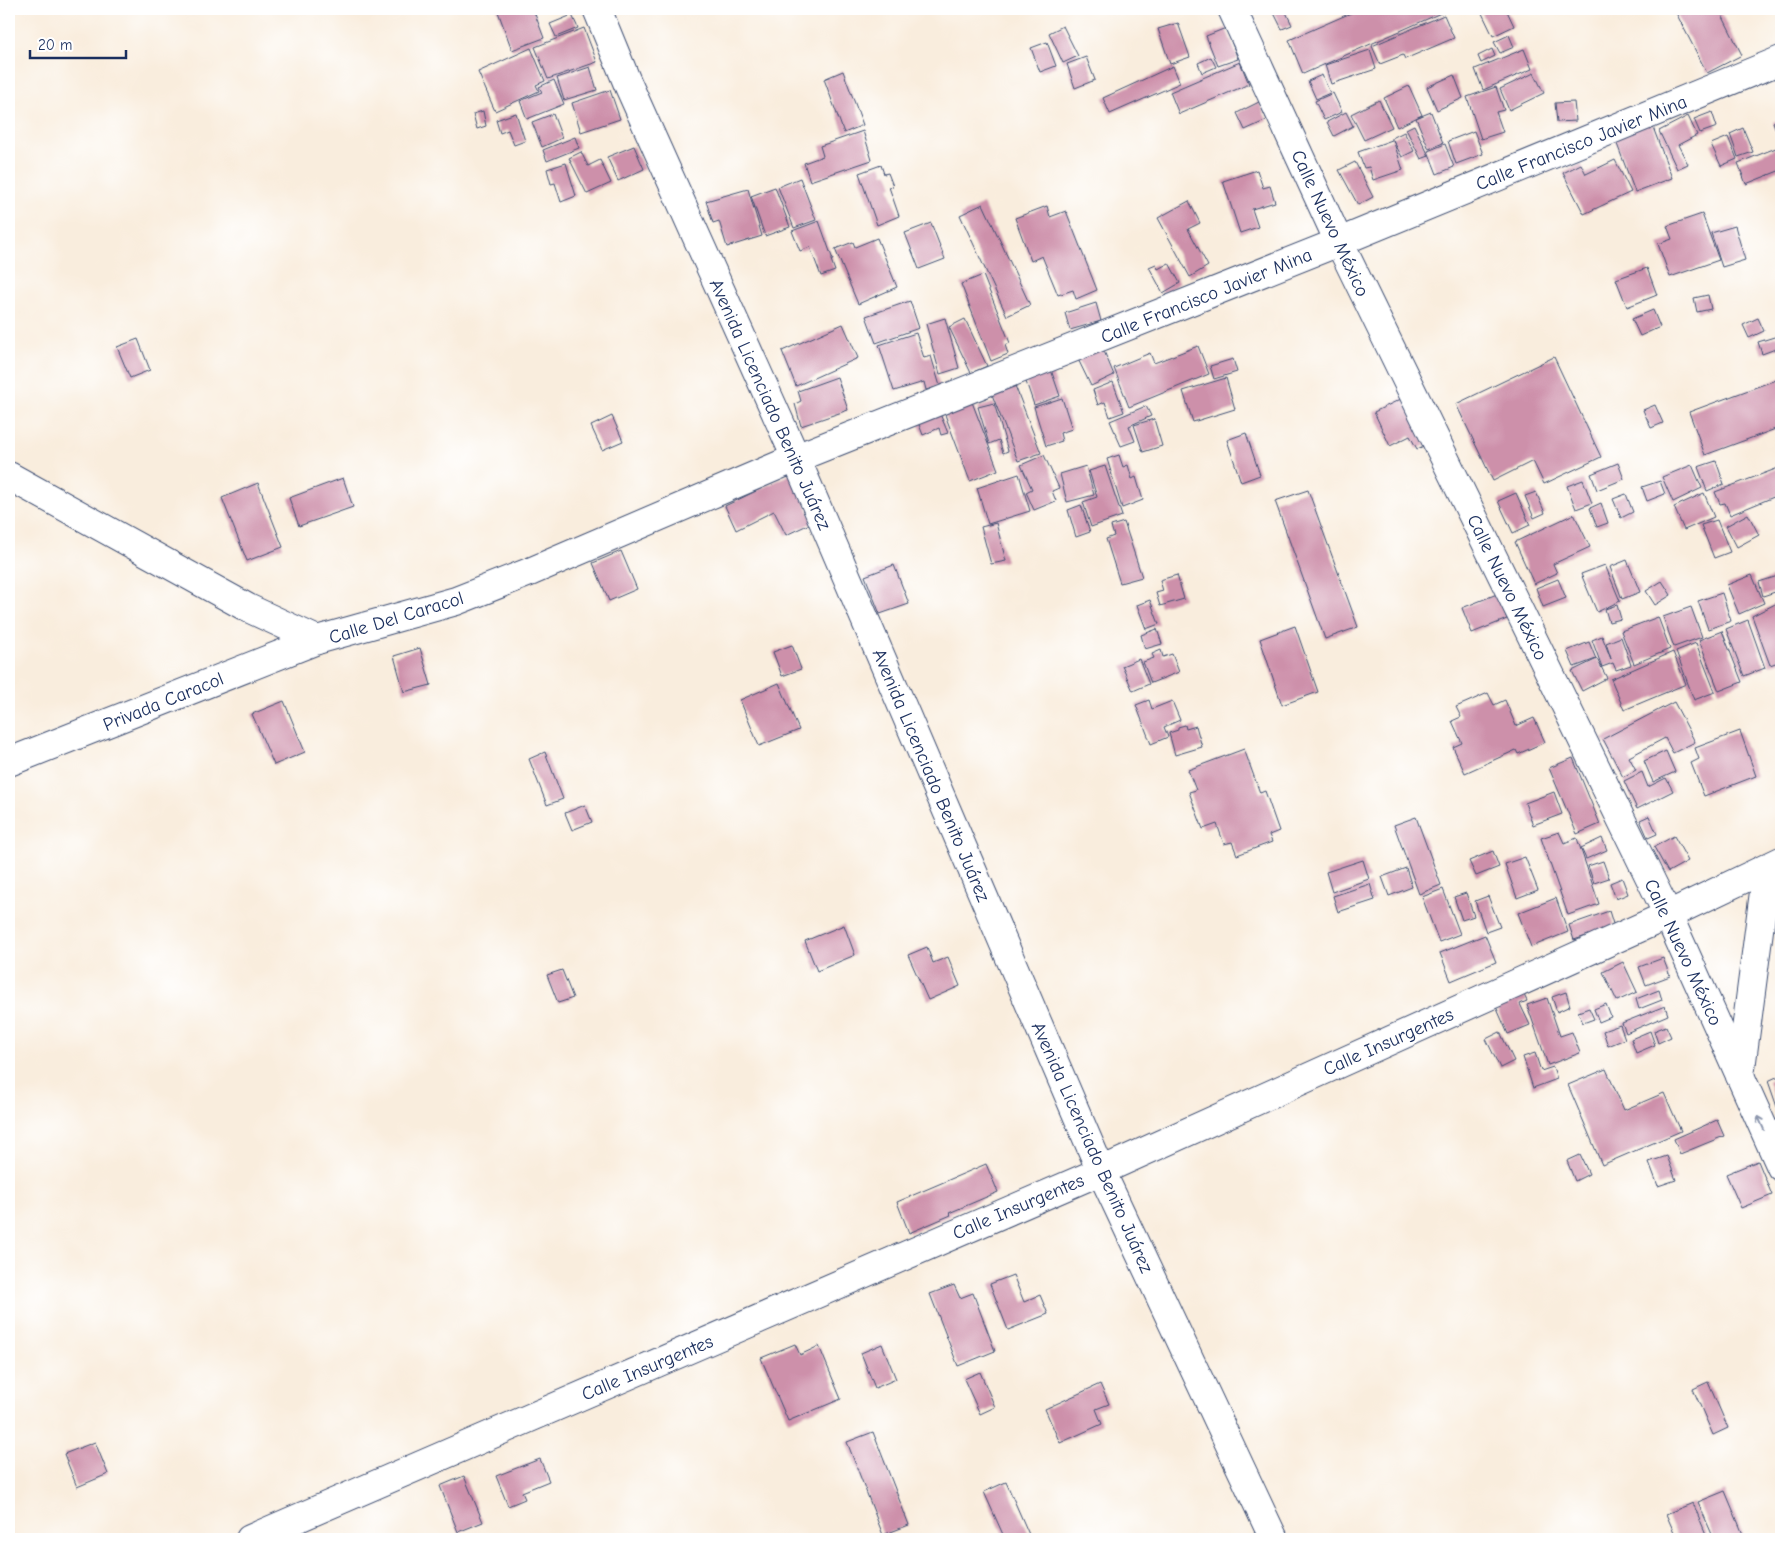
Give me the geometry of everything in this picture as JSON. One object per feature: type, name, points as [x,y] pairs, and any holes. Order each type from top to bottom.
[{"type":"street","name":"Avenida Licenciado Benito Juárez","points":[[596,9],[796,458],[1101,1170],[1274,1539]]},
{"type":"street","name":"Calle Nuevo México","points":[[1232,9],[1339,242],[1668,915],[1781,1167]]},
{"type":"street","name":"Calle Francisco Javier Mina","points":[[796,458],[1339,242],[1781,60]]},
{"type":"street","name":"Calle Del Caracol","points":[[9,476],[248,608],[317,640],[456,601],[532,571],[796,458]]},
{"type":"street","name":"Privada Caracol","points":[[9,762],[317,640]]},
{"type":"street","name":"Calle Insurgentes","points":[[250,1539],[1101,1170],[1668,915],[1774,865]]},
{"type":"street","points":[[1740,1076],[1774,865]]},
{"type":"building","points":[[497,9],[533,9],[544,38],[512,50]]},
{"type":"building","points":[[1272,9],[1288,9],[1285,10],[1292,25],[1282,29]]},
{"type":"building","points":[[1360,9],[1442,9],[1443,12],[1303,74],[1289,40]]},
{"type":"building","points":[[1480,9],[1506,9],[1514,26],[1493,36]]},
{"type":"building","points":[[1674,9],[1719,9],[1742,55],[1707,73]]},
{"type":"building","points":[[572,15],[578,28],[556,37],[550,24]]},
{"type":"building","points":[[1444,15],[1454,38],[1405,59],[1403,55],[1380,64],[1372,46]]},
{"type":"building","points":[[1178,23],[1190,57],[1170,64],[1158,29]]},
{"type":"building","points":[[1063,26],[1078,56],[1063,63],[1049,33]]},
{"type":"building","points":[[584,28],[597,62],[548,79],[535,47]]},
{"type":"building","points":[[1226,28],[1238,59],[1218,66],[1206,36]]},
{"type":"building","points":[[1509,35],[1514,47],[1500,53],[1494,42]]},
{"type":"building","points":[[1047,42],[1056,66],[1040,72],[1031,48]]},
{"type":"building","points":[[531,48],[545,81],[536,85],[539,91],[495,111],[478,72]]},
{"type":"building","points":[[1492,49],[1495,56],[1481,63],[1478,56]]},
{"type":"building","points":[[1524,49],[1532,69],[1483,90],[1475,69]]},
{"type":"building","points":[[1370,50],[1376,69],[1331,84],[1325,65]]},
{"type":"building","points":[[1086,57],[1095,80],[1075,88],[1067,64]]},
{"type":"building","points":[[1211,57],[1216,67],[1202,73],[1198,63]]},
{"type":"building","points":[[1240,62],[1249,84],[1179,114],[1170,92]]},
{"type":"building","points":[[1173,66],[1180,83],[1110,114],[1103,98]]},
{"type":"building","points":[[590,67],[597,90],[564,100],[557,78]]},
{"type":"building","points":[[843,71],[863,125],[844,133],[824,79]]},
{"type":"building","points":[[1534,73],[1544,93],[1509,110],[1500,89]]},
{"type":"building","points":[[1322,75],[1330,93],[1316,99],[1308,81]]},
{"type":"building","points":[[1454,75],[1463,98],[1437,110],[1427,87]]},
{"type":"building","points":[[554,80],[564,104],[527,119],[520,101],[542,92],[539,87]]},
{"type":"building","points":[[1409,86],[1422,115],[1397,127],[1384,98]]},
{"type":"building","points":[[1496,87],[1504,110],[1496,112],[1503,132],[1481,139],[1467,97]]},
{"type":"building","points":[[610,90],[620,119],[581,132],[572,103]]},
{"type":"building","points":[[1333,93],[1342,112],[1324,120],[1315,101]]},
{"type":"building","points":[[1379,100],[1392,127],[1364,140],[1351,114]]},
{"type":"building","points":[[1259,102],[1267,120],[1245,130],[1237,113]]},
{"type":"building","points":[[1574,102],[1576,121],[1557,122],[1555,103]]},
{"type":"building","points":[[483,111],[486,126],[477,129],[473,114]]},
{"type":"building","points":[[1346,112],[1353,126],[1334,136],[1327,122]]},
{"type":"building","points":[[1431,112],[1443,143],[1429,149],[1416,118]]},
{"type":"building","points":[[1712,112],[1717,127],[1700,133],[1694,119]]},
{"type":"building","points":[[516,113],[525,141],[514,145],[508,130],[500,133],[496,120]]},
{"type":"building","points":[[553,114],[562,138],[542,147],[532,122]]},
{"type":"building","points":[[1688,116],[1697,135],[1678,145],[1688,164],[1677,169],[1659,131]]},
{"type":"building","points":[[1781,119],[1781,145],[1773,122]]},
{"type":"building","points":[[1651,122],[1672,178],[1635,192],[1614,136]]},
{"type":"building","points":[[1414,125],[1429,156],[1421,159],[1406,129]]},
{"type":"building","points":[[1743,128],[1753,152],[1738,157],[1730,134]]},
{"type":"building","points":[[863,131],[872,160],[810,181],[804,163],[823,156],[820,146]]},
{"type":"building","points":[[1474,131],[1483,154],[1456,164],[1448,141]]},
{"type":"building","points":[[1404,132],[1414,151],[1402,157],[1393,140],[1403,170],[1373,180],[1369,167],[1364,168],[1358,152],[1392,140],[1392,138]]},
{"type":"building","points":[[575,137],[579,148],[547,161],[543,150]]},
{"type":"building","points":[[1728,137],[1737,159],[1721,166],[1711,144]]},
{"type":"building","points":[[1445,144],[1454,167],[1437,174],[1428,151]]},
{"type":"building","points":[[634,146],[644,169],[618,181],[607,157]]},
{"type":"building","points":[[1781,146],[1781,170],[1746,184],[1738,163]]},
{"type":"building","points":[[581,152],[588,166],[600,160],[611,183],[587,194],[569,158]]},
{"type":"building","points":[[1615,160],[1631,192],[1584,214],[1563,173],[1581,164],[1586,174]]},
{"type":"building","points":[[1355,162],[1373,197],[1358,205],[1339,170]]},
{"type":"building","points":[[566,163],[576,196],[561,202],[555,183],[551,184],[547,169]]},
{"type":"building","points":[[881,165],[884,174],[888,173],[893,186],[889,187],[899,216],[877,225],[859,173]]},
{"type":"building","points":[[1257,170],[1263,188],[1270,186],[1275,202],[1252,209],[1258,227],[1240,233],[1223,181]]},
{"type":"building","points":[[800,178],[816,220],[794,228],[778,187]]},
{"type":"building","points":[[775,187],[790,227],[765,236],[751,196]]},
{"type":"building","points":[[748,189],[762,236],[727,247],[719,221],[713,223],[706,201]]},
{"type":"building","points":[[1189,201],[1200,223],[1188,229],[1208,266],[1190,277],[1158,218]]},
{"type":"building","points":[[983,204],[1030,305],[1007,316],[960,215]]},
{"type":"building","points":[[1047,206],[1050,217],[1066,211],[1097,290],[1076,299],[1073,290],[1058,295],[1042,256],[1031,261],[1015,218]]},
{"type":"building","points":[[1702,214],[1719,260],[1670,277],[1658,244],[1672,239],[1667,226]]},
{"type":"building","points":[[819,221],[835,271],[821,276],[810,247],[800,251],[792,231]]},
{"type":"building","points":[[931,223],[945,259],[919,269],[905,233]]},
{"type":"building","points":[[1735,226],[1745,260],[1722,267],[1711,233]]},
{"type":"building","points":[[877,238],[897,287],[858,304],[835,249],[853,242],[855,247]]},
{"type":"building","points":[[1169,263],[1180,283],[1163,293],[1149,267],[1156,264],[1158,269]]},
{"type":"building","points":[[1647,268],[1657,295],[1627,307],[1616,279]]},
{"type":"building","points":[[983,275],[1010,343],[1005,345],[1008,354],[991,361],[961,284]]},
{"type":"building","points":[[1708,295],[1711,309],[1697,312],[1694,298]]},
{"type":"building","points":[[910,301],[919,328],[876,343],[866,316]]},
{"type":"building","points":[[1096,303],[1101,321],[1070,330],[1065,313]]},
{"type":"building","points":[[1653,310],[1660,327],[1640,336],[1632,319]]},
{"type":"building","points":[[945,318],[959,368],[940,374],[926,324]]},
{"type":"building","points":[[1758,318],[1764,331],[1749,338],[1743,325]]},
{"type":"building","points":[[965,319],[987,366],[971,373],[949,327]]},
{"type":"building","points":[[843,324],[858,358],[796,386],[782,351]]},
{"type":"building","points":[[916,333],[924,358],[931,356],[940,386],[926,390],[924,382],[894,391],[879,345]]},
{"type":"building","points":[[1781,335],[1781,347],[1762,354],[1758,342]]},
{"type":"building","points":[[138,339],[150,370],[130,378],[117,347]]},
{"type":"building","points":[[1101,344],[1114,375],[1091,386],[1076,355]]},
{"type":"building","points":[[1198,346],[1209,374],[1129,407],[1114,368],[1150,353],[1154,363]]},
{"type":"building","points":[[1554,357],[1601,457],[1544,484],[1533,461],[1493,481],[1456,404]]},
{"type":"building","points":[[1233,359],[1237,372],[1214,379],[1210,366]]},
{"type":"building","points":[[1048,361],[1060,396],[1034,405],[1022,370]]},
{"type":"building","points":[[837,377],[848,410],[801,426],[795,404],[801,401],[798,391]]},
{"type":"building","points":[[1226,378],[1235,409],[1193,422],[1183,391]]},
{"type":"building","points":[[1781,378],[1781,427],[1705,455],[1689,412]]},
{"type":"building","points":[[1113,382],[1124,412],[1110,417],[1105,402],[1098,405],[1093,390]]},
{"type":"building","points":[[1014,383],[1041,453],[1018,461],[991,392]]},
{"type":"building","points":[[1062,398],[1072,429],[1060,433],[1062,441],[1046,446],[1034,407]]},
{"type":"building","points":[[1403,398],[1426,445],[1417,449],[1410,436],[1390,446],[1374,412]]},
{"type":"building","points":[[972,402],[998,470],[970,481],[944,412]]},
{"type":"building","points":[[994,403],[1008,451],[1003,453],[999,440],[989,444],[978,407]]},
{"type":"building","points":[[1655,405],[1663,423],[1651,428],[1643,410]]},
{"type":"building","points":[[1146,406],[1151,416],[1129,426],[1135,441],[1121,446],[1110,421]]},
{"type":"building","points":[[940,414],[948,433],[941,435],[939,428],[923,435],[918,422]]},
{"type":"building","points":[[612,416],[623,441],[602,450],[591,426]]},
{"type":"building","points":[[1154,419],[1162,446],[1143,452],[1134,425]]},
{"type":"building","points":[[1246,433],[1260,475],[1241,482],[1227,440]]},
{"type":"building","points":[[1044,455],[1059,488],[1052,491],[1056,501],[1034,510],[1026,492],[1032,489],[1021,465]]},
{"type":"building","points":[[1119,455],[1123,467],[1128,465],[1132,479],[1136,477],[1143,500],[1122,508],[1107,459]]},
{"type":"building","points":[[1716,461],[1724,484],[1707,491],[1698,467]]},
{"type":"building","points":[[1618,463],[1624,479],[1597,490],[1591,474]]},
{"type":"building","points":[[1692,465],[1702,488],[1673,502],[1662,477]]},
{"type":"building","points":[[1086,466],[1094,495],[1067,502],[1060,474]]},
{"type":"building","points":[[1105,466],[1122,516],[1091,527],[1083,502],[1097,497],[1089,471]]},
{"type":"building","points":[[1781,467],[1781,494],[1730,515],[1725,503],[1720,504],[1715,492]]},
{"type":"building","points":[[791,474],[814,522],[786,535],[774,511],[736,530],[725,506]]},
{"type":"building","points":[[1019,474],[1030,511],[988,524],[977,488]]},
{"type":"building","points":[[343,478],[353,507],[299,526],[289,498]]},
{"type":"building","points":[[1583,480],[1592,503],[1576,509],[1567,486]]},
{"type":"building","points":[[1660,481],[1665,494],[1647,501],[1642,487]]},
{"type":"building","points":[[258,483],[283,547],[247,561],[222,498]]},
{"type":"building","points":[[1308,490],[1358,627],[1325,639],[1275,501]]},
{"type":"building","points":[[1536,492],[1545,513],[1534,518],[1525,496]]},
{"type":"building","points":[[1516,493],[1530,525],[1513,533],[1498,501]]},
{"type":"building","points":[[1704,493],[1714,517],[1684,530],[1674,507]]},
{"type":"building","points":[[1626,494],[1633,512],[1621,518],[1613,499]]},
{"type":"building","points":[[1601,503],[1608,523],[1597,527],[1590,508]]},
{"type":"building","points":[[1081,505],[1090,532],[1076,537],[1068,510]]},
{"type":"building","points":[[1574,514],[1590,547],[1553,564],[1557,573],[1534,584],[1515,542]]},
{"type":"building","points":[[1748,514],[1759,535],[1737,547],[1726,526]]},
{"type":"building","points":[[1717,520],[1730,552],[1714,558],[1701,525]]},
{"type":"building","points":[[1124,522],[1142,577],[1120,583],[1106,539],[1114,536],[1111,526]]},
{"type":"building","points":[[996,523],[1006,561],[991,564],[981,527]]},
{"type":"building","points":[[621,551],[637,589],[609,601],[593,563]]},
{"type":"building","points":[[1627,560],[1640,592],[1622,599],[1610,567]]},
{"type":"building","points":[[894,565],[909,604],[880,614],[865,576]]},
{"type":"building","points":[[1605,565],[1620,601],[1597,612],[1581,574]]},
{"type":"building","points":[[1177,575],[1184,599],[1160,606],[1156,593],[1163,591],[1160,580]]},
{"type":"building","points":[[1752,575],[1764,603],[1739,614],[1727,585]]},
{"type":"building","points":[[1781,575],[1781,590],[1763,596],[1759,582]]},
{"type":"building","points":[[1558,579],[1566,598],[1543,607],[1536,588]]},
{"type":"building","points":[[1662,581],[1671,595],[1655,605],[1646,591]]},
{"type":"building","points":[[1722,593],[1731,621],[1708,629],[1698,601]]},
{"type":"building","points":[[1497,594],[1507,619],[1472,633],[1462,608]]},
{"type":"building","points":[[1150,600],[1159,624],[1146,629],[1137,605]]},
{"type":"building","points":[[1781,601],[1781,661],[1770,665],[1752,616]]},
{"type":"building","points":[[1617,605],[1621,619],[1609,622],[1605,609]]},
{"type":"building","points":[[1691,607],[1702,637],[1674,647],[1663,617]]},
{"type":"building","points":[[1658,617],[1670,649],[1634,664],[1621,631]]},
{"type":"building","points":[[1748,620],[1765,668],[1744,676],[1726,629]]},
{"type":"building","points":[[1295,626],[1318,692],[1282,705],[1260,639]]},
{"type":"building","points":[[1157,629],[1162,644],[1145,649],[1141,635]]},
{"type":"building","points":[[1722,631],[1742,682],[1719,691],[1699,640]]},
{"type":"building","points":[[1602,636],[1611,659],[1606,643],[1621,637],[1631,665],[1616,670],[1613,663],[1602,667],[1592,640]]},
{"type":"building","points":[[1589,642],[1596,659],[1574,667],[1567,651]]},
{"type":"building","points":[[1696,643],[1715,692],[1694,700],[1676,651]]},
{"type":"building","points":[[792,645],[801,669],[782,676],[773,652]]},
{"type":"building","points":[[420,648],[431,685],[404,692],[394,656]]},
{"type":"building","points":[[1161,650],[1163,657],[1172,654],[1179,672],[1151,683],[1143,662],[1154,658],[1152,654]]},
{"type":"building","points":[[1673,652],[1686,684],[1624,710],[1611,679]]},
{"type":"building","points":[[1139,659],[1149,684],[1133,691],[1122,666]]},
{"type":"building","points":[[1597,659],[1607,678],[1582,691],[1572,671]]},
{"type":"building","points":[[779,683],[799,730],[759,746],[740,700]]},
{"type":"building","points":[[1488,693],[1494,705],[1505,700],[1516,726],[1534,718],[1545,742],[1518,754],[1516,750],[1465,773],[1453,747],[1462,743],[1452,721],[1461,717],[1456,707]]},
{"type":"building","points":[[1149,700],[1152,709],[1172,701],[1180,720],[1164,727],[1168,737],[1151,744],[1136,705]]},
{"type":"building","points":[[284,701],[305,752],[274,765],[252,714]]},
{"type":"building","points":[[1674,702],[1695,742],[1673,753],[1665,738],[1629,757],[1636,770],[1623,777],[1603,739]]},
{"type":"building","points":[[1185,725],[1186,729],[1196,726],[1202,747],[1175,755],[1169,733]]},
{"type":"building","points":[[1740,731],[1756,776],[1704,796],[1691,763],[1699,759],[1695,748]]},
{"type":"building","points":[[1244,749],[1260,793],[1265,791],[1279,831],[1269,835],[1272,842],[1237,855],[1232,842],[1224,844],[1217,824],[1203,829],[1189,792],[1196,790],[1188,770]]},
{"type":"building","points":[[1666,751],[1675,772],[1653,782],[1644,761]]},
{"type":"building","points":[[545,752],[563,799],[547,805],[529,759]]},
{"type":"building","points":[[1573,758],[1600,824],[1577,834],[1549,768]]},
{"type":"building","points":[[1642,772],[1648,787],[1666,778],[1673,791],[1637,809],[1624,781]]},
{"type":"building","points":[[1554,792],[1562,814],[1533,825],[1525,803]]},
{"type":"building","points":[[585,805],[592,822],[572,830],[565,813]]},
{"type":"building","points":[[1649,816],[1657,834],[1648,838],[1640,820]]},
{"type":"building","points":[[1416,817],[1441,885],[1419,894],[1394,825]]},
{"type":"building","points":[[1559,832],[1564,843],[1577,838],[1599,904],[1568,915],[1541,838]]},
{"type":"building","points":[[1674,836],[1688,861],[1668,872],[1654,847]]},
{"type":"building","points":[[1602,838],[1607,850],[1586,859],[1581,848]]},
{"type":"building","points":[[1493,851],[1499,867],[1476,876],[1469,861]]},
{"type":"building","points":[[1525,857],[1538,890],[1517,898],[1505,864]]},
{"type":"building","points":[[1363,860],[1369,879],[1332,892],[1326,872]]},
{"type":"building","points":[[1603,861],[1609,878],[1594,883],[1588,866]]},
{"type":"building","points":[[1406,868],[1412,887],[1389,896],[1382,877]]},
{"type":"building","points":[[1622,878],[1628,894],[1616,899],[1610,883]]},
{"type":"building","points":[[1370,884],[1375,900],[1338,912],[1333,896]]},
{"type":"building","points":[[1443,889],[1460,934],[1439,942],[1422,897]]},
{"type":"building","points":[[1466,893],[1474,916],[1462,920],[1454,897]]},
{"type":"building","points":[[1488,896],[1500,927],[1486,932],[1475,901]]},
{"type":"building","points":[[1556,898],[1568,932],[1531,947],[1518,913]]},
{"type":"building","points":[[1609,911],[1614,927],[1574,940],[1569,925]]},
{"type":"building","points":[[844,925],[855,955],[817,971],[805,941]]},
{"type":"building","points":[[1485,935],[1496,962],[1451,981],[1440,953]]},
{"type":"building","points":[[927,947],[933,963],[948,957],[960,986],[928,1000],[908,955]]},
{"type":"building","points":[[1663,958],[1670,976],[1646,985],[1639,967]]},
{"type":"building","points":[[1623,962],[1637,992],[1617,1001],[1603,972]]},
{"type":"building","points":[[562,970],[573,998],[558,1003],[547,975]]},
{"type":"building","points":[[1521,989],[1527,1001],[1520,1004],[1530,1025],[1508,1034],[1494,1002]]},
{"type":"building","points":[[1659,990],[1662,1000],[1639,1009],[1636,999]]},
{"type":"building","points":[[1566,992],[1570,1006],[1557,1012],[1552,997]]},
{"type":"building","points":[[1547,998],[1560,1036],[1572,1032],[1580,1053],[1548,1065],[1527,1005]]},
{"type":"building","points":[[1606,1004],[1611,1017],[1599,1022],[1594,1009]]},
{"type":"building","points":[[1665,1006],[1668,1015],[1626,1033],[1622,1023]]},
{"type":"building","points":[[1589,1008],[1594,1019],[1583,1023],[1578,1012]]},
{"type":"building","points":[[1620,1025],[1625,1039],[1608,1046],[1603,1031]]},
{"type":"building","points":[[1666,1026],[1671,1037],[1658,1043],[1654,1031]]},
{"type":"building","points":[[1650,1031],[1655,1045],[1636,1053],[1631,1039]]},
{"type":"building","points":[[1500,1032],[1514,1061],[1500,1068],[1486,1039]]},
{"type":"building","points":[[1535,1053],[1541,1071],[1553,1067],[1557,1079],[1533,1088],[1523,1057]]},
{"type":"building","points":[[1606,1069],[1624,1110],[1664,1093],[1681,1131],[1602,1165],[1568,1085]]},
{"type":"building","points":[[1781,1075],[1781,1105],[1777,1107],[1768,1081]]},
{"type":"building","points":[[1717,1120],[1724,1136],[1680,1154],[1674,1139]]},
{"type":"building","points":[[1580,1155],[1589,1174],[1575,1181],[1567,1161]]},
{"type":"building","points":[[1667,1156],[1676,1180],[1658,1186],[1649,1162]]},
{"type":"building","points":[[1758,1161],[1772,1195],[1741,1208],[1726,1174]]},
{"type":"building","points":[[986,1164],[998,1192],[909,1233],[897,1202]]},
{"type":"building","points":[[1013,1275],[1024,1302],[1040,1295],[1048,1314],[1008,1330],[990,1284]]},
{"type":"building","points":[[954,1285],[960,1298],[973,1293],[995,1351],[958,1366],[930,1294]]},
{"type":"building","points":[[795,1344],[800,1355],[819,1346],[841,1399],[788,1421],[761,1358]]},
{"type":"building","points":[[882,1344],[896,1379],[875,1388],[861,1353]]},
{"type":"building","points":[[980,1372],[995,1407],[980,1414],[964,1379]]},
{"type":"building","points":[[1708,1382],[1728,1428],[1713,1435],[1693,1389]]},
{"type":"building","points":[[1100,1384],[1109,1404],[1096,1409],[1102,1424],[1060,1443],[1045,1409]]},
{"type":"building","points":[[873,1432],[909,1525],[883,1535],[847,1442]]},
{"type":"building","points":[[95,1442],[108,1474],[77,1487],[64,1454]]},
{"type":"building","points":[[540,1459],[549,1481],[522,1492],[525,1499],[508,1506],[496,1476]]},
{"type":"building","points":[[464,1476],[483,1522],[458,1532],[440,1486]]},
{"type":"building","points":[[1006,1482],[1031,1539],[1005,1539],[984,1492]]},
{"type":"building","points":[[1725,1491],[1745,1539],[1714,1539],[1698,1502]]},
{"type":"building","points":[[1693,1503],[1708,1539],[1677,1539],[1666,1514]]}]
